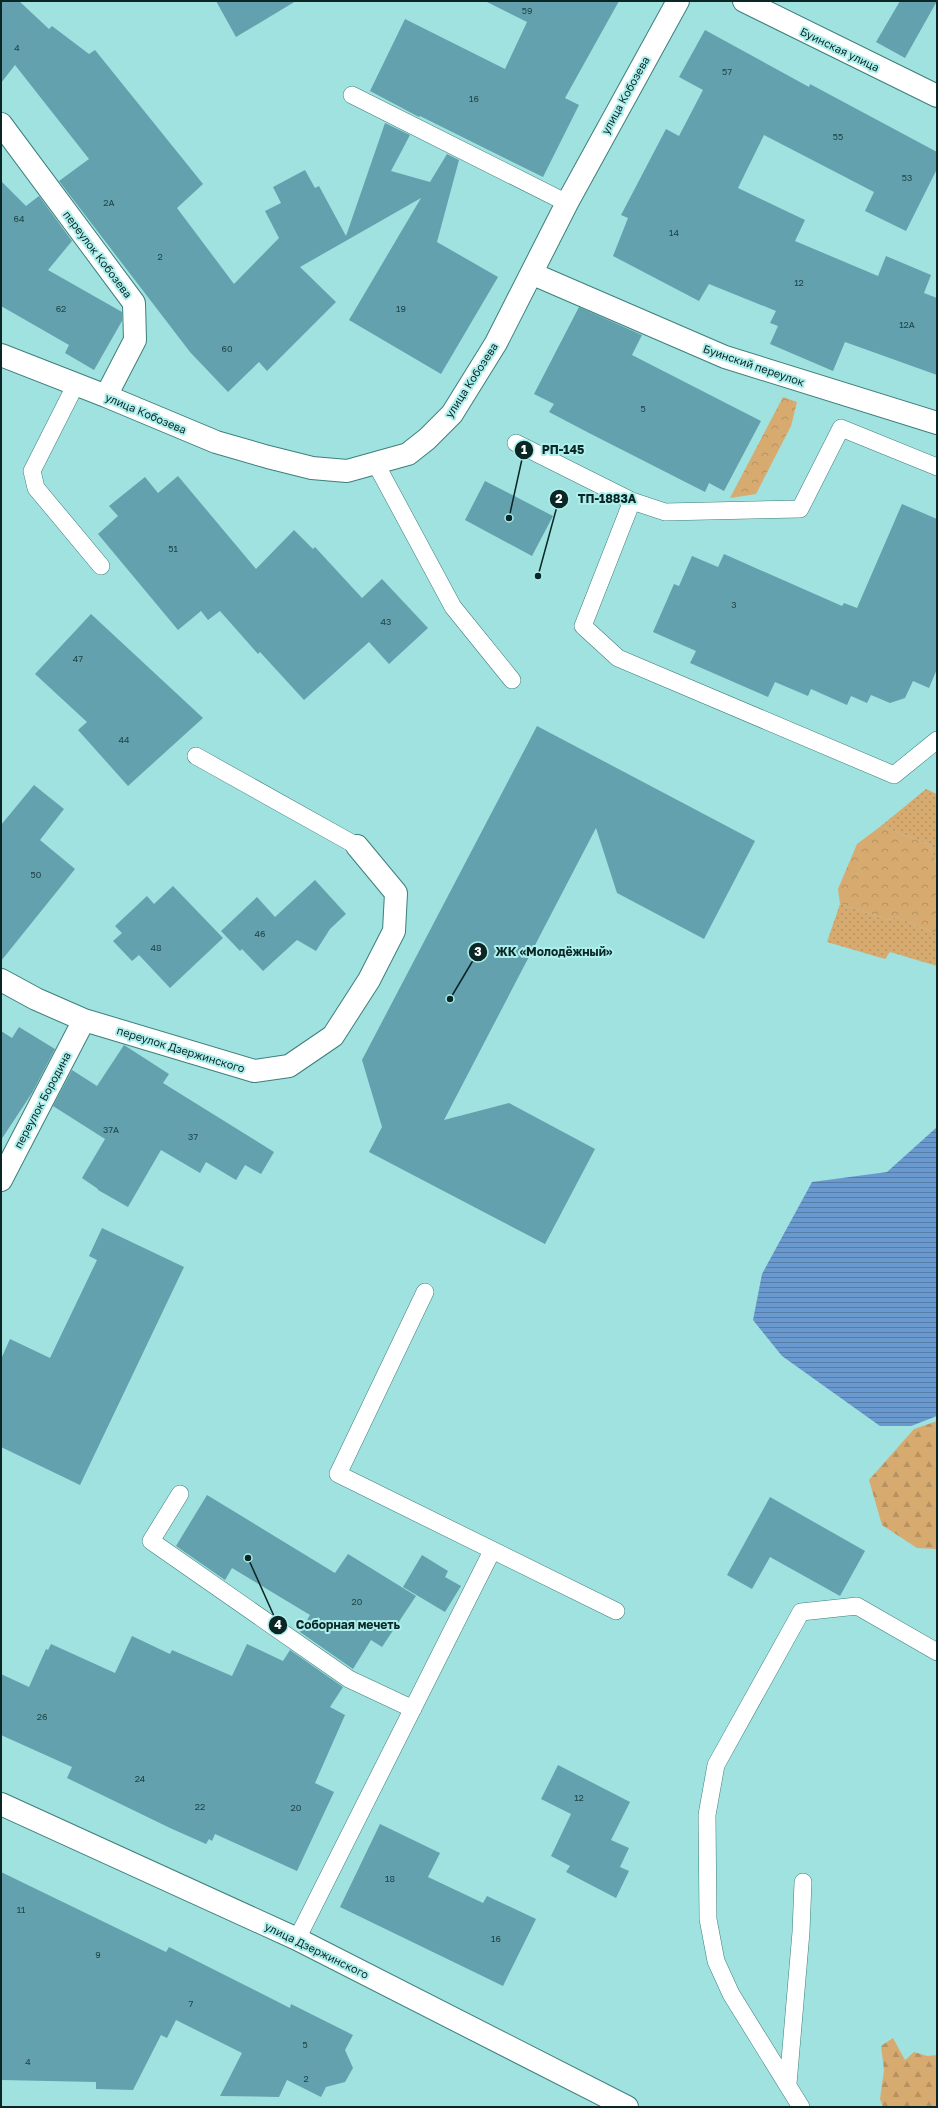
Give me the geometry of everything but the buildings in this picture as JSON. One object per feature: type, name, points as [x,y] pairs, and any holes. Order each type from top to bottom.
[{"type":"street","name":"улица Кобозева","points":[[1,355],[106,396],[216,442],[312,468],[347,471],[408,454],[427,439],[452,414],[496,343],[533,274],[567,204],[678,1]]},
{"type":"street","name":"Буинская улица","points":[[744,1],[937,96]]},
{"type":"street","name":"переулок Кобозева","points":[[1,124],[134,303],[135,340],[106,396]]},
{"type":"street","name":"Буинский переулок","points":[[533,274],[725,357],[937,423]]},
{"type":"street","name":"переулок Дзержинского","points":[[1,980],[36,999],[84,1020],[254,1071],[290,1066],[332,1036],[369,980],[394,931],[396,893],[357,846]]},
{"type":"street","name":"переулок Бородина","points":[[1,1180],[84,1020]]},
{"type":"street","name":"улица Дзержинского","points":[[1,1804],[297,1939],[627,2107]]},
{"type":"lane","points":[[352,95],[567,204]]},
{"type":"lane","points":[[76,384],[32,471],[36,488],[101,566]]},
{"type":"lane","points":[[516,443],[632,502],[665,512],[800,509],[841,428],[937,468]]},
{"type":"lane","points":[[376,464],[453,607],[512,680]]},
{"type":"lane","points":[[632,502],[583,626],[618,658],[894,775],[937,740]]},
{"type":"lane","points":[[196,756],[357,846]]},
{"type":"lane","points":[[425,1292],[338,1474],[616,1611]]},
{"type":"lane","points":[[180,1494],[151,1541],[349,1679],[413,1709]]},
{"type":"lane","points":[[297,1939],[492,1551]]},
{"type":"lane","points":[[801,2107],[731,1994],[716,1961],[708,1919],[707,1815],[716,1765],[801,1612],[857,1606],[937,1652]]},
{"type":"lane","points":[[788,2084],[804,1882]]},
{"type":"green space","points":[[783,397],[797,402],[791,426],[756,494],[730,498]]},
{"type":"green space","points":[[926,789],[937,794],[937,866],[930,845],[881,826]]},
{"type":"green space","points":[[881,826],[930,845],[937,866],[937,934],[896,917],[889,920],[840,904],[838,889],[857,844]]},
{"type":"green space","points":[[840,904],[889,920],[896,917],[937,934],[937,966],[890,952],[885,959],[827,942]]},
{"type":"green space","points":[[937,1421],[937,1549],[917,1548],[882,1525],[869,1480],[914,1429]]},
{"type":"green space","points":[[893,2038],[905,2060],[914,2052],[927,2056],[937,2055],[937,2107],[883,2107],[880,2099],[884,2070],[881,2046]]},
{"type":"water","points":[[937,1127],[937,1416],[911,1426],[880,1426],[782,1356],[753,1320],[762,1274],[812,1182],[887,1172]]},
{"type":"place","name":"РП-145","points":[[509,518]]},
{"type":"place","name":"ТП-1883А","points":[[538,576]]},
{"type":"place","name":"ЖК «Молодёжный»","points":[[450,999]]},
{"type":"place","name":"Соборная мечеть","points":[[248,1558]]}]
